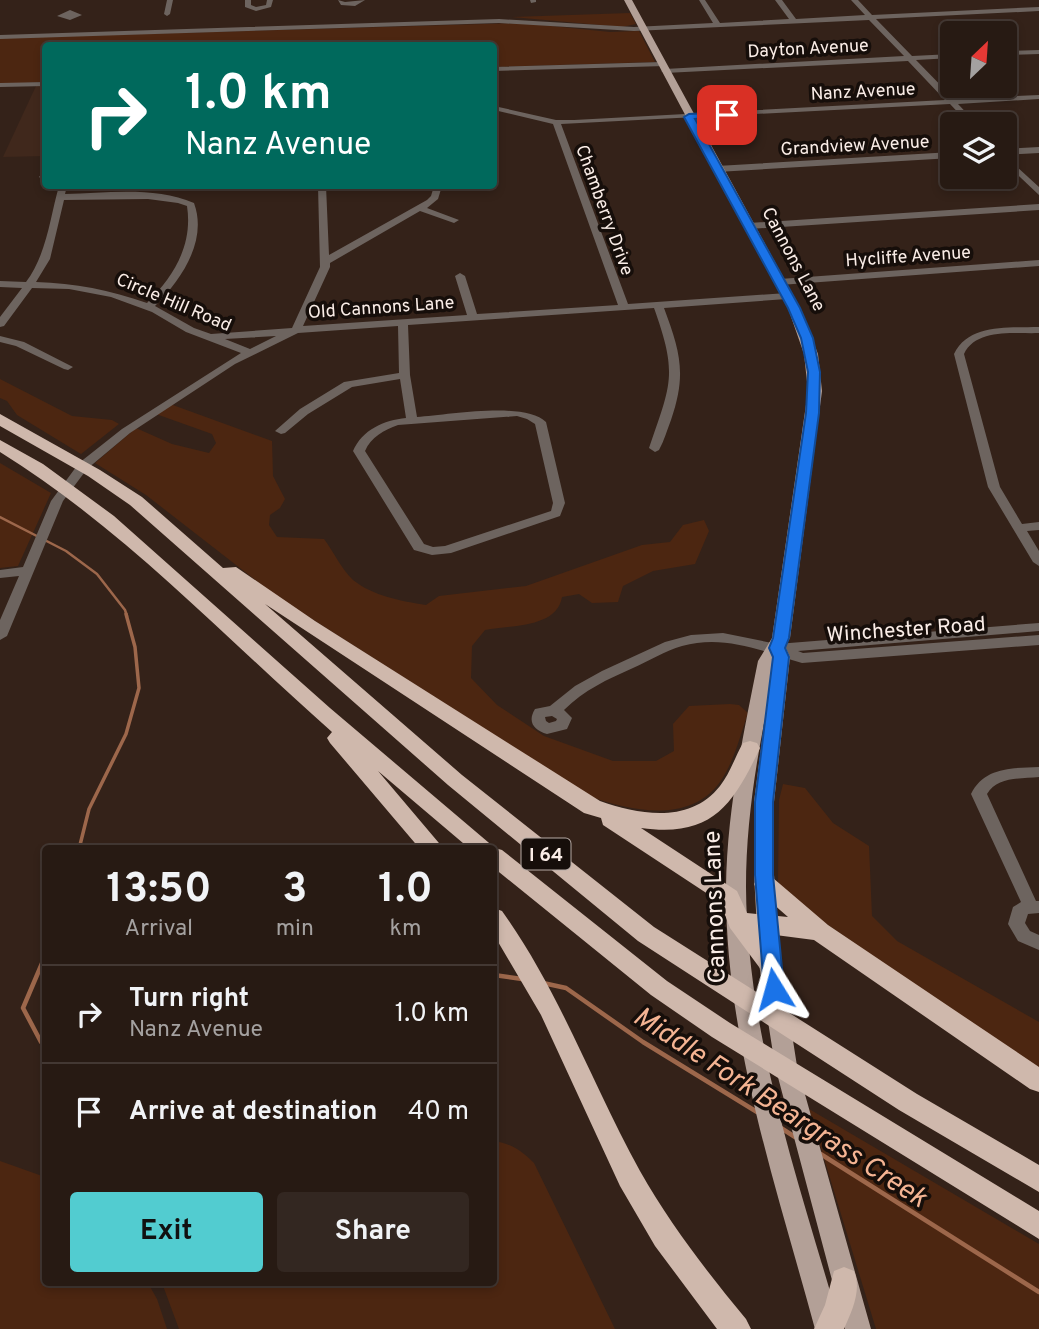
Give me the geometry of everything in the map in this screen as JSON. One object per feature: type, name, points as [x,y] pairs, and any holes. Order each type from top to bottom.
[{"type":"highway","name":"I 64","points":[[0,419],[85,468],[167,527],[444,771],[646,934],[908,1102],[1039,1179]]},
{"type":"highway","points":[[0,445],[57,482],[142,547],[272,668],[480,845]]},
{"type":"highway","points":[[167,527],[308,625],[729,897],[738,921],[770,964]]},
{"type":"highway","points":[[272,668],[377,781],[430,845]]},
{"type":"highway","points":[[592,807],[629,819],[655,822],[684,820],[705,811],[727,793],[756,747]]},
{"type":"highway","name":"I 64","points":[[497,858],[669,995],[721,1030],[1039,1226]]},
{"type":"highway","points":[[765,884],[820,932],[1039,1081]]},
{"type":"highway","points":[[497,921],[513,942],[560,1030],[639,1196],[698,1283],[736,1329]]},
{"type":"highway","points":[[738,921],[768,926],[801,927],[820,932]]},
{"type":"highway","points":[[828,1329],[839,1307],[844,1281]]},
{"type":"main road","name":"Cannons Lane","points":[[628,0],[780,282],[807,338],[814,372],[815,391],[781,638],[777,648],[781,657],[756,747],[739,825],[738,921],[755,1059],[828,1329]]},
{"type":"main road","name":"Cannons Lane","points":[[756,747],[764,802],[770,964],[786,1066],[858,1329]]},
{"type":"street","points":[[167,14],[170,0]]},
{"type":"street","points":[[248,0],[247,6],[256,9],[269,6],[270,0]]},
{"type":"street","points":[[341,0],[343,4],[350,5],[358,4],[362,0]]},
{"type":"street","points":[[702,0],[718,25]]},
{"type":"street","points":[[778,0],[794,21]]},
{"type":"street","points":[[854,0],[962,112]]},
{"type":"street","points":[[948,6],[956,13]]},
{"type":"street","points":[[0,37],[511,21],[608,29],[643,29],[1039,9]]},
{"type":"street","points":[[1017,52],[1039,51]]},
{"type":"street","name":"Dayton Avenue","points":[[497,69],[663,68],[940,57]]},
{"type":"street","points":[[0,85],[42,84]]},
{"type":"street","name":"Nanz Avenue","points":[[497,109],[556,122],[1039,97]]},
{"type":"street","name":"Chamberry Drive","points":[[556,122],[624,308]]},
{"type":"street","points":[[1017,153],[1039,150]]},
{"type":"street","name":"Grandview Avenue","points":[[717,169],[940,156]]},
{"type":"street","points":[[1017,168],[1039,192]]},
{"type":"street","points":[[0,324],[45,260],[61,189],[166,197],[185,200],[191,205],[193,220],[186,257],[170,287],[149,307]]},
{"type":"street","points":[[211,338],[295,330],[326,261],[322,189]]},
{"type":"street","points":[[326,261],[419,208],[435,197],[437,189]]},
{"type":"street","points":[[749,226],[1039,207]]},
{"type":"street","points":[[419,208],[454,219]]},
{"type":"street","name":"Hycliffe Avenue","points":[[780,282],[1039,263]]},
{"type":"street","points":[[460,276],[473,318]]},
{"type":"street","name":"Circle Hill Road","points":[[0,284],[30,283],[96,290],[149,307],[190,330],[249,352]]},
{"type":"street","name":"Old Cannons Lane","points":[[0,636],[35,550],[66,486],[89,461],[126,431],[249,352],[295,330],[787,296]]},
{"type":"street","points":[[655,448],[673,397],[676,371],[673,346],[658,306]]},
{"type":"street","points":[[403,323],[404,375],[412,421]]},
{"type":"street","points":[[1039,330],[986,334],[965,342],[959,354],[990,475],[1004,506],[1039,562]]},
{"type":"street","points":[[0,339],[20,344],[68,367]]},
{"type":"street","points":[[281,431],[297,417],[352,382],[385,380],[404,375]]},
{"type":"street","points":[[517,413],[531,416],[542,426],[559,510],[551,517],[465,545],[440,551],[419,547],[359,451],[362,444],[382,427],[412,421],[517,413]]},
{"type":"street","points":[[1018,528],[1039,526]]},
{"type":"street","points":[[0,574],[26,571]]},
{"type":"street","name":"Winchester Road","points":[[555,710],[573,692],[676,643],[697,639],[729,639],[777,648],[802,657],[968,639],[1039,627]]},
{"type":"street","name":"Winchester Road","points":[[968,639],[1039,640]]},
{"type":"street","points":[[1039,772],[995,778],[981,788],[980,800],[1035,907],[1019,912],[1016,924],[1024,936],[1039,943]]},
{"type":"shaded area","points":[[630,13],[636,24],[622,27],[512,17]]},
{"type":"shaded area","points":[[522,23],[610,32],[639,31],[655,62],[497,67],[497,42],[42,42],[42,82],[0,84],[0,38]]},
{"type":"shaded area","points":[[36,86],[42,86],[42,156],[3,157]]},
{"type":"shaded area","points":[[0,379],[72,416],[112,420],[119,424],[81,454],[17,415],[7,401],[0,398]]},
{"type":"shaded area","points":[[170,404],[272,441],[273,476],[285,499],[280,508],[270,515],[269,525],[277,537],[324,539],[353,580],[378,594],[407,602],[426,605],[439,596],[526,586],[642,545],[670,542],[683,525],[704,520],[709,531],[695,564],[653,571],[623,586],[618,602],[592,603],[579,594],[562,597],[552,615],[542,620],[485,630],[472,646],[471,678],[497,705],[544,736],[613,761],[656,761],[674,751],[673,724],[689,706],[739,705],[748,713],[733,757],[720,782],[693,804],[677,809],[641,809],[591,797],[276,596],[146,495],[95,463],[136,428],[172,444],[209,453],[216,443],[212,434],[156,414]]},
{"type":"shaded area","points":[[0,463],[51,493],[18,566],[0,568]]},
{"type":"shaded area","points":[[783,784],[805,788],[833,823],[869,846],[872,916],[897,941],[1039,1022],[1039,1071],[802,907],[778,883],[779,800]]},
{"type":"shaded area","points":[[809,1109],[1039,1244],[1039,1329],[876,1329]]},
{"type":"shaded area","points":[[497,1142],[516,1148],[534,1163],[615,1329],[179,1329],[163,1286],[497,1286]]},
{"type":"shaded area","points":[[0,1161],[42,1176],[42,1286],[150,1286],[167,1329],[0,1329]]},
{"type":"waterway","name":"Middle Fork Beargrass Creek","points":[[0,517],[66,551],[97,574],[127,616]]},
{"type":"waterway","name":"Middle Fork Beargrass Creek","points":[[80,845],[89,809],[126,734],[139,688],[135,647],[126,614]]},
{"type":"waterway","name":"Middle Fork Beargrass Creek","points":[[42,963],[23,1008],[42,1042]]},
{"type":"waterway","name":"Middle Fork Beargrass Creek","points":[[497,975],[522,979]]},
{"type":"waterway","name":"Middle Fork Beargrass Creek","points":[[543,983],[566,988],[643,1042],[757,1112]]},
{"type":"waterway","name":"Middle Fork Beargrass Creek","points":[[781,1128],[795,1137]]},
{"type":"waterway","name":"Middle Fork Beargrass Creek","points":[[819,1153],[1039,1292]]},
{"type":"route","points":[[727,115],[689,117],[794,308],[807,338],[814,372],[813,413],[781,638],[777,648],[781,657],[764,802],[764,875],[774,989]]}]
